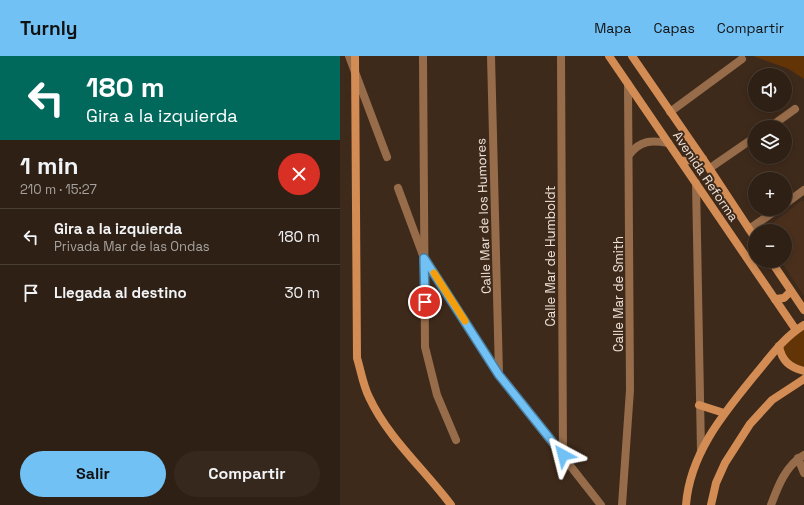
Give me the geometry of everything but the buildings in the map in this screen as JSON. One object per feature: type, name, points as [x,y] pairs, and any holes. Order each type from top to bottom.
[{"type":"main road","points":[[355,56],[357,358],[369,396],[393,437],[436,485],[451,505]]},
{"type":"main road","name":"Avenida Reforma","points":[[609,56],[796,330]]},
{"type":"main road","name":"Avenida Reforma","points":[[632,56],[704,159],[748,227]]},
{"type":"main road","points":[[681,161],[704,159]]},
{"type":"main road","points":[[775,268],[804,310]]},
{"type":"main road","points":[[775,299],[784,298],[790,291]]},
{"type":"main road","points":[[686,505],[692,474],[701,451],[724,413],[779,346],[796,330],[804,325]]},
{"type":"main road","points":[[779,346],[780,354],[784,361],[790,366],[804,371]]},
{"type":"main road","points":[[711,505],[716,483],[725,463],[750,424],[772,400],[804,379]]},
{"type":"main road","points":[[699,405],[724,413]]},
{"type":"street","points":[[349,56],[387,157]]},
{"type":"street","points":[[423,56],[425,347],[437,395],[456,440]]},
{"type":"street","name":"Calle Mar de los Humores","points":[[491,56],[499,375]]},
{"type":"street","name":"Calle Mar de Humboldt","points":[[560,56],[563,455]]},
{"type":"street","points":[[561,72],[566,56]]},
{"type":"street","points":[[670,112],[742,59]]},
{"type":"street","name":"Calle Mar de Smith","points":[[622,505],[630,390],[628,84]]},
{"type":"street","points":[[780,120],[795,109]]},
{"type":"street","points":[[629,155],[638,146],[650,140],[668,143]]},
{"type":"street","points":[[710,168],[748,142]]},
{"type":"street","points":[[696,184],[701,451]]},
{"type":"street","points":[[398,188],[424,258],[499,375],[601,505]]},
{"type":"street","points":[[792,199],[804,191]]},
{"type":"street","points":[[756,224],[768,216]]},
{"type":"street","points":[[801,457],[804,473]]},
{"type":"street","points":[[771,505],[786,472],[801,457]]},
{"type":"shaded area","points":[[753,56],[804,56],[804,79],[792,71],[792,68],[786,68]]},
{"type":"shaded area","points":[[801,201],[804,201],[804,296],[786,268],[792,268],[792,224],[771,224],[782,216],[792,216],[792,208]]},
{"type":"shaded area","points":[[804,327],[804,366],[794,366],[785,359],[782,346]]},
{"type":"slow traffic","points":[[434,273],[465,321]]},
{"type":"route","points":[[425,302],[424,258],[499,375],[563,455]]}]
